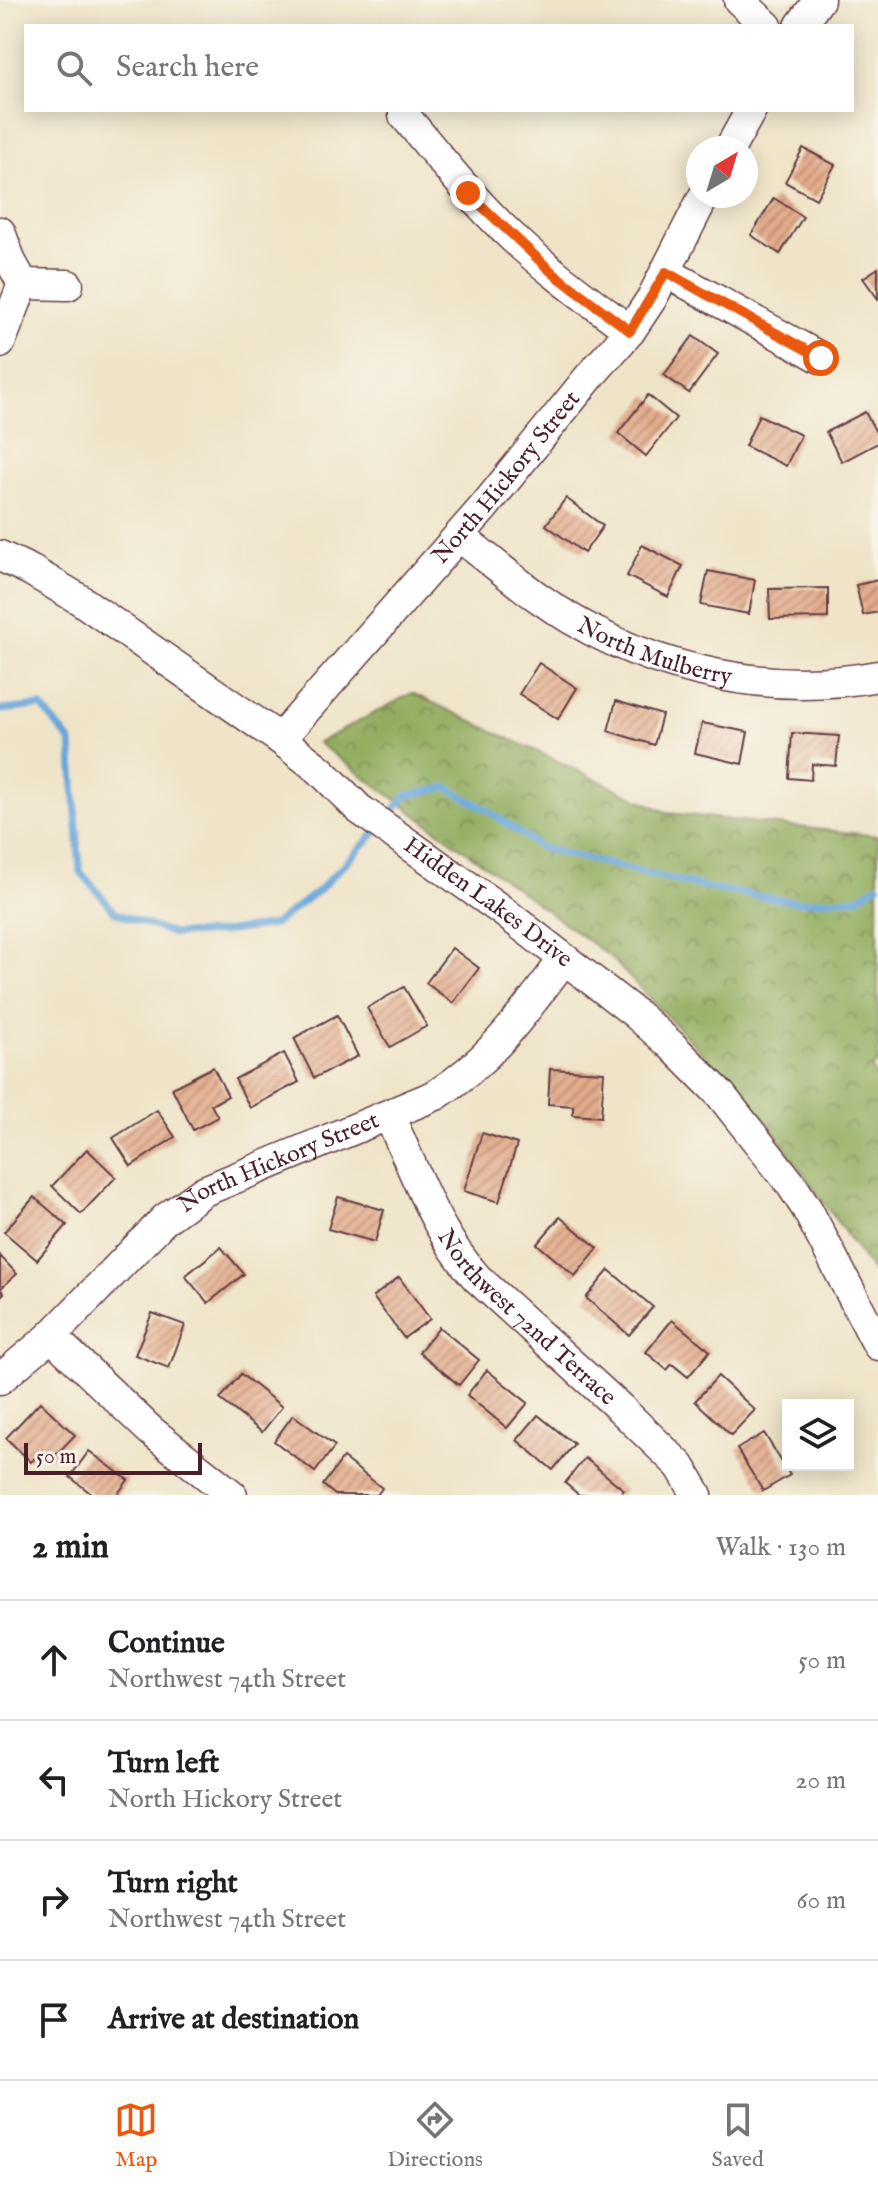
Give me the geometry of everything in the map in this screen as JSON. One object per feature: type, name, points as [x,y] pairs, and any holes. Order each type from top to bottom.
[{"type":"street","points":[[739,0],[765,24]]},
{"type":"street","points":[[801,24],[819,0]]},
{"type":"street","points":[[737,136],[750,112]]},
{"type":"street","points":[[404,115],[468,193],[509,235],[554,274],[630,331]]},
{"type":"street","name":"North Hickory Street","points":[[280,739],[459,536],[630,331],[666,272],[698,208]]},
{"type":"street","points":[[0,232],[23,284],[0,343]]},
{"type":"street","points":[[666,272],[821,358]]},
{"type":"street","points":[[23,284],[68,285]]},
{"type":"street","name":"North Mulberry","points":[[459,536],[538,598],[582,625],[630,648],[679,665],[772,683],[823,683],[878,676]]},
{"type":"street","name":"Hidden Lakes Drive","points":[[0,556],[79,599],[280,739],[320,770],[359,809],[500,909],[636,1014],[679,1052],[757,1138],[807,1209],[878,1345]]},
{"type":"street","name":"North Hickory Street","points":[[0,1379],[51,1336],[165,1219],[186,1202],[227,1180],[436,1095],[465,1077],[499,1044],[564,959]]},
{"type":"street","name":"Northwest 72nd Terrace","points":[[389,1116],[428,1204],[458,1257],[680,1466],[697,1495]]},
{"type":"street","points":[[51,1336],[151,1431],[232,1495]]},
{"type":"green space","points":[[412,693],[668,813],[878,836],[878,1063],[872,1068],[878,1084],[878,1279],[761,1114],[609,956],[318,743]]},
{"type":"building","points":[[803,148],[835,165],[816,199],[785,182]]},
{"type":"building","points":[[774,198],[803,217],[780,254],[751,235]]},
{"type":"building","points":[[878,268],[878,299],[863,278]]},
{"type":"building","points":[[693,336],[718,354],[689,393],[664,375]]},
{"type":"building","points":[[648,395],[676,418],[646,456],[618,433]]},
{"type":"building","points":[[865,412],[878,436],[878,443],[842,462],[826,432]]},
{"type":"building","points":[[759,415],[801,435],[786,466],[745,446]]},
{"type":"building","points":[[566,498],[603,526],[584,553],[546,525]]},
{"type":"building","points":[[642,545],[683,566],[668,597],[627,576]]},
{"type":"building","points":[[708,571],[755,580],[749,614],[701,605]]},
{"type":"building","points":[[878,580],[878,612],[863,615],[856,585]]},
{"type":"building","points":[[828,588],[828,618],[770,619],[769,589]]},
{"type":"building","points":[[539,663],[577,688],[558,719],[519,694]]},
{"type":"building","points":[[616,701],[662,715],[654,745],[608,731]]},
{"type":"building","points":[[702,723],[748,732],[742,764],[695,753]]},
{"type":"building","points":[[792,733],[839,736],[836,766],[812,764],[811,780],[789,778]]},
{"type":"building","points":[[452,948],[479,968],[453,1003],[426,983]]},
{"type":"building","points":[[404,987],[427,1026],[390,1047],[367,1008]]},
{"type":"building","points":[[337,1015],[358,1056],[314,1078],[294,1038]]},
{"type":"building","points":[[284,1053],[299,1082],[250,1108],[235,1079]]},
{"type":"building","points":[[213,1067],[228,1096],[211,1105],[218,1117],[193,1130],[172,1088]]},
{"type":"building","points":[[550,1069],[604,1072],[601,1117],[573,1115],[573,1106],[548,1104]]},
{"type":"building","points":[[157,1110],[175,1137],[131,1166],[113,1138]]},
{"type":"building","points":[[482,1133],[517,1144],[499,1202],[464,1191]]},
{"type":"building","points":[[87,1149],[116,1177],[81,1214],[52,1186]]},
{"type":"building","points":[[34,1197],[67,1225],[37,1260],[4,1232]]},
{"type":"building","points":[[338,1197],[384,1210],[375,1242],[328,1229]]},
{"type":"building","points":[[560,1217],[598,1248],[575,1276],[537,1244]]},
{"type":"building","points":[[221,1247],[244,1274],[208,1303],[185,1276]]},
{"type":"building","points":[[0,1256],[17,1274],[0,1289]]},
{"type":"building","points":[[609,1270],[653,1307],[629,1335],[586,1298]]},
{"type":"building","points":[[399,1277],[430,1319],[404,1338],[373,1297]]},
{"type":"building","points":[[152,1313],[185,1325],[169,1368],[135,1355]]},
{"type":"building","points":[[672,1320],[710,1351],[688,1377],[672,1364],[667,1370],[646,1352]]},
{"type":"building","points":[[439,1327],[479,1360],[459,1385],[419,1352]]},
{"type":"building","points":[[487,1370],[528,1403],[507,1428],[467,1395]]},
{"type":"building","points":[[241,1374],[282,1407],[262,1432],[220,1399]]},
{"type":"building","points":[[718,1376],[755,1410],[731,1435],[695,1401]]},
{"type":"building","points":[[40,1402],[75,1435],[52,1459],[43,1450],[31,1462],[6,1438]]},
{"type":"building","points":[[293,1415],[335,1446],[315,1472],[274,1441]]},
{"type":"building","points":[[538,1415],[574,1444],[553,1470],[517,1440]]},
{"type":"building","points":[[764,1433],[782,1462],[782,1471],[788,1471],[790,1475],[763,1491],[737,1449]]},
{"type":"building","points":[[89,1451],[128,1480],[117,1495],[93,1495],[70,1477]]},
{"type":"building","points":[[343,1458],[382,1488],[377,1495],[335,1495],[323,1485]]},
{"type":"building","points":[[585,1458],[624,1490],[620,1495],[579,1495],[565,1483]]},
{"type":"waterway","points":[[0,710],[41,706],[71,742],[80,871],[116,913],[173,934],[215,933],[273,925],[319,890],[377,831]]},
{"type":"waterway","points":[[387,818],[406,796],[447,787],[489,811],[541,848],[712,889],[798,902],[857,898],[878,885]]},
{"type":"route","points":[[468,193],[509,235],[554,274],[630,331],[666,272],[821,358]]}]
